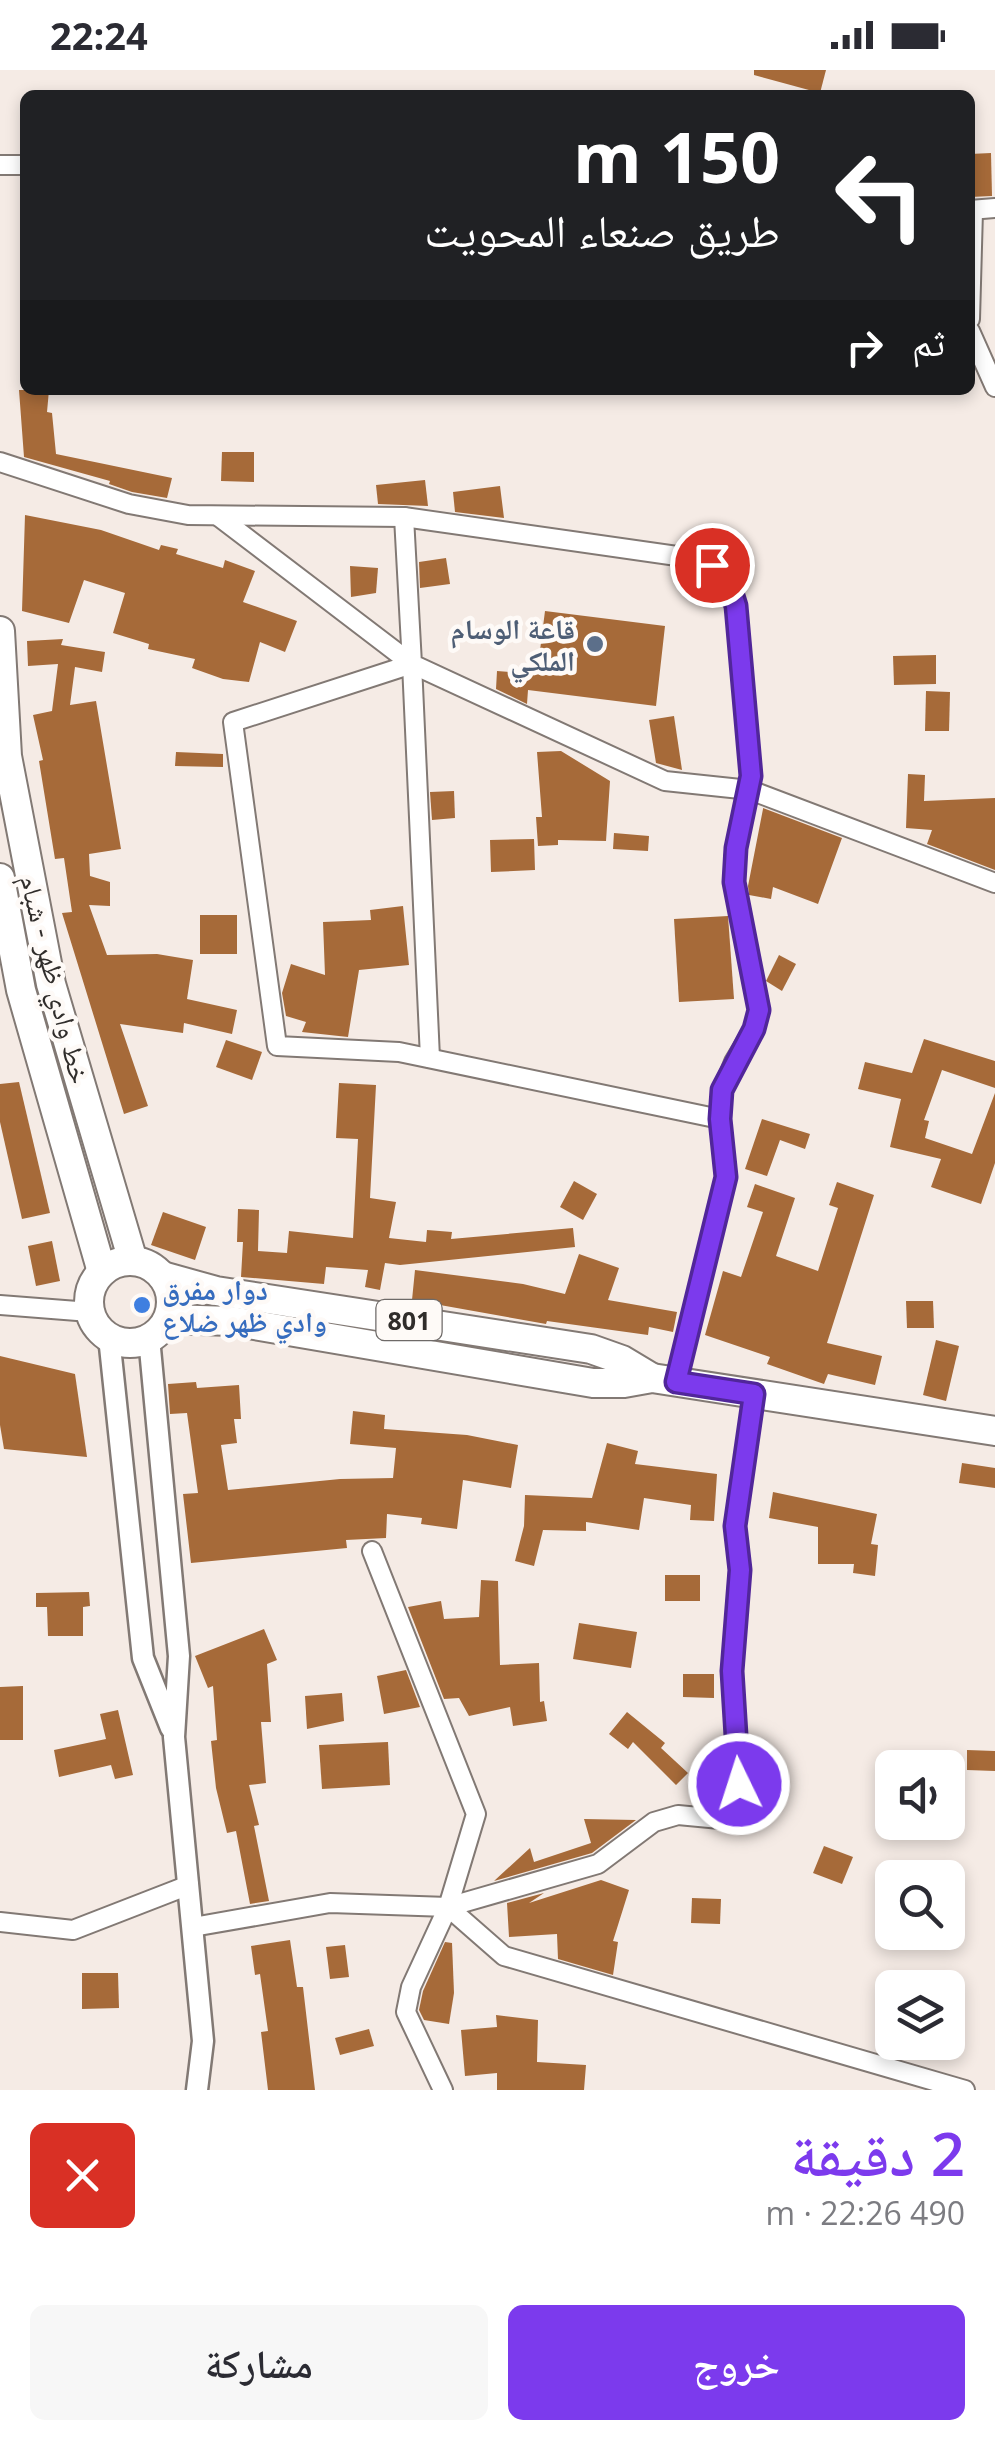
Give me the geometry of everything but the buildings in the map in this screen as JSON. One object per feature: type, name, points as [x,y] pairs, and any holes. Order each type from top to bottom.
[{"type":"main road","name":"خط وادي ظهر - شبام","points":[[0,631],[7,756],[50,984],[133,1262]]},
{"type":"main road","name":"خط وادي ظهر - شبام","points":[[0,878],[21,990],[102,1272]]},
{"type":"main road","points":[[133,1262],[149,1266],[162,1276],[170,1290],[171,1306],[159,1329],[136,1343],[109,1337],[97,1327],[89,1298],[102,1272],[117,1264],[133,1262]]},
{"type":"main road","name":"801","points":[[162,1276],[216,1291],[591,1349],[664,1380]]},
{"type":"main road","name":"801","points":[[159,1329],[232,1321],[593,1382],[664,1380],[995,1431]]},
{"type":"street","points":[[975,342],[995,387]]},
{"type":"street","points":[[0,462],[129,504],[218,516],[404,517],[691,558],[722,572],[732,588],[736,606],[750,761],[750,790],[733,870],[759,1010],[754,1029],[728,1076],[720,1119],[726,1177],[664,1380]]},
{"type":"street","points":[[218,516],[412,664],[665,782],[750,790],[995,883]]},
{"type":"street","points":[[404,517],[430,1058]]},
{"type":"street","points":[[412,664],[233,722],[277,1046],[399,1052],[720,1119]]},
{"type":"street","points":[[0,1306],[90,1312]]},
{"type":"street","points":[[159,1329],[180,1656],[174,1737],[203,2040],[197,2090]]},
{"type":"street","points":[[109,1337],[143,1658],[174,1737]]},
{"type":"street","points":[[193,1928],[330,1903],[448,1907],[598,1864],[654,1822],[678,1814],[742,1821],[732,1671],[740,1570],[735,1526],[754,1394]]},
{"type":"street","points":[[372,1551],[476,1814],[448,1907],[411,1987],[406,2012],[443,2090]]},
{"type":"street","points":[[0,1922],[73,1930],[189,1885]]},
{"type":"street","points":[[448,1907],[504,1956],[964,2090]]},
{"type":"place","name":"قاعة الوسام الملكي","points":[[595,644]]},
{"type":"place","name":"دوار مفرق وادي ظهر ضلاع","points":[[142,1305]]},
{"type":"route","points":[[712,565],[728,580],[736,606],[751,776],[733,870],[760,999],[758,1020],[722,1090],[720,1119],[726,1177],[676,1382],[754,1394],[735,1526],[740,1570],[732,1671],[739,1784]]}]
